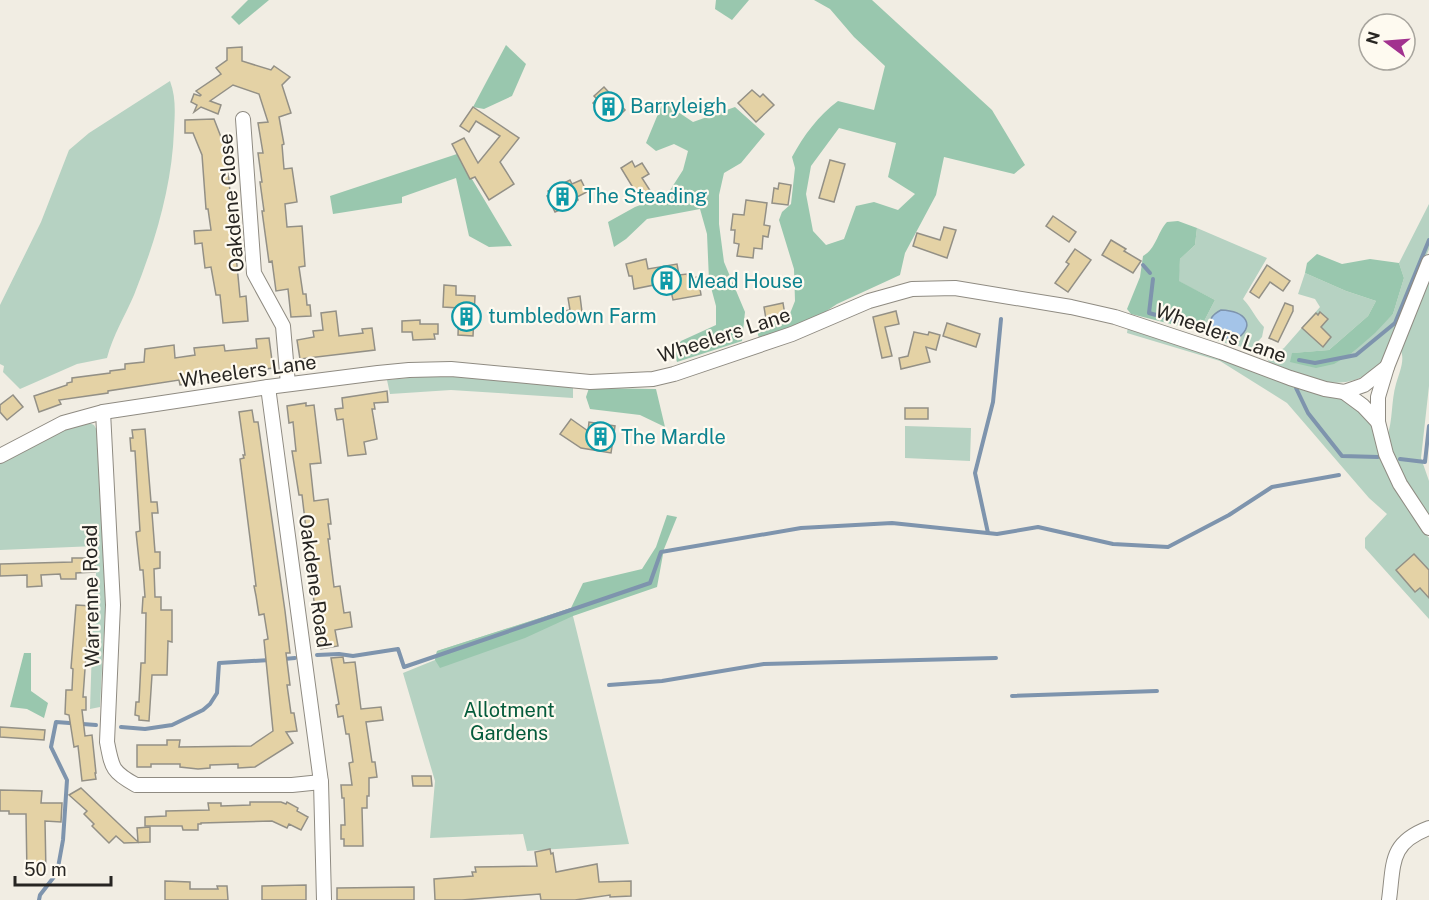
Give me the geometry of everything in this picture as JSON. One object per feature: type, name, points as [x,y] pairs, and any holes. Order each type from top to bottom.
[{"type":"street","name":"Oakdene Close","points":[[243,119],[254,273],[283,326],[288,384]]},
{"type":"street","points":[[1429,262],[1378,397],[1378,422],[1386,454],[1400,484],[1429,528]]},
{"type":"street","name":"Wheelers Lane","points":[[0,456],[63,423],[104,412],[288,384],[410,370],[451,369],[590,382],[653,379],[792,334],[869,301],[912,290],[956,288],[1071,307],[1115,317],[1221,352],[1290,378],[1325,389],[1344,392],[1364,406],[1378,422]]},
{"type":"street","points":[[1344,392],[1364,386],[1388,367]]},
{"type":"street","name":"Oakdene Road","points":[[268,387],[321,782],[324,900]]},
{"type":"street","name":"Warrenne Road","points":[[104,412],[113,605],[107,742],[111,764],[119,776],[136,785],[292,785],[321,782]]},
{"type":"street","points":[[1389,900],[1396,854],[1403,842],[1429,828]]},
{"type":"green space","points":[[248,0],[269,0],[239,25],[231,17]]},
{"type":"green space","points":[[716,0],[749,0],[732,20],[715,9]]},
{"type":"green space","points":[[814,0],[872,0],[992,110],[1025,165],[1014,174],[944,157],[936,195],[905,253],[900,275],[837,304],[819,316],[759,338],[756,328],[789,316],[795,301],[794,269],[779,220],[782,212],[791,204],[795,168],[792,157],[812,126],[838,101],[874,110],[885,66],[854,37],[830,9]],"holes":[[[839,128],[896,143],[888,177],[915,194],[898,210],[874,202],[856,206],[844,239],[826,245],[813,231],[806,194],[811,166]]]},
{"type":"green space","points":[[506,45],[526,64],[512,96],[484,109],[473,107]]},
{"type":"green space","points":[[170,81],[175,117],[173,151],[166,193],[142,275],[112,341],[107,358],[77,364],[20,389],[3,372],[4,366],[0,364],[0,305],[41,222],[69,150],[89,133]]},
{"type":"green space","points":[[663,102],[693,122],[735,107],[765,134],[741,163],[724,173],[719,195],[719,224],[724,262],[745,312],[742,341],[677,362],[674,351],[681,341],[716,325],[716,306],[709,280],[707,234],[700,209],[647,219],[614,247],[608,222],[635,207],[667,195],[683,170],[688,151],[674,144],[656,151],[646,143]]},
{"type":"green space","points":[[457,154],[512,246],[489,247],[469,236],[456,178],[402,197],[402,203],[333,214],[330,196]]},
{"type":"green space","points":[[1429,204],[1429,249],[1385,358],[1372,371],[1345,382],[1316,380],[1270,364],[1267,358],[1284,348],[1320,307],[1315,299],[1298,294],[1305,273],[1376,301],[1368,316],[1329,350],[1293,353],[1352,353],[1393,314],[1404,278],[1399,263]]},
{"type":"green space","points":[[1178,221],[1197,228],[1195,245],[1180,259],[1179,281],[1215,300],[1199,331],[1131,314],[1127,309],[1140,277],[1143,256],[1154,245],[1167,222]]},
{"type":"green space","points":[[1197,228],[1267,258],[1243,299],[1264,327],[1262,337],[1251,349],[1221,342],[1199,331],[1215,300],[1178,281],[1180,259],[1195,245]]},
{"type":"green space","points":[[1317,254],[1342,264],[1370,259],[1399,263],[1404,278],[1393,314],[1375,333],[1352,353],[1334,364],[1316,368],[1290,362],[1292,353],[1329,350],[1368,316],[1376,301],[1305,273],[1307,263]]},
{"type":"green space","points":[[1429,278],[1429,386],[1421,458],[1429,481],[1429,516],[1400,473],[1387,437],[1394,391],[1402,363],[1401,351]]},
{"type":"green space","points":[[1128,326],[1335,396],[1351,403],[1363,414],[1373,429],[1407,507],[1429,538],[1429,619],[1365,548],[1365,538],[1387,514],[1369,498],[1287,403],[1220,361],[1127,333]]},
{"type":"green space","points":[[450,374],[567,385],[573,388],[573,398],[451,390],[390,394],[387,380]]},
{"type":"green space","points":[[589,388],[656,389],[665,427],[640,415],[590,409],[586,397]]},
{"type":"green space","points":[[87,422],[94,425],[99,434],[106,593],[100,707],[90,709],[96,546],[0,550],[0,461],[64,428]]},
{"type":"green space","points":[[905,426],[971,428],[970,461],[905,458]]},
{"type":"green space","points":[[667,515],[677,517],[664,549],[657,587],[573,616],[525,638],[440,668],[435,660],[437,651],[571,608],[583,583],[642,569],[656,547]]},
{"type":"green space","name":"Allotment Gardens","points":[[571,608],[629,844],[527,851],[523,834],[430,838],[435,781],[403,673],[435,660],[437,651]]},
{"type":"green space","points":[[24,653],[31,653],[31,691],[48,703],[44,718],[27,709],[10,707]]},
{"type":"water","points":[[1221,310],[1237,313],[1246,320],[1245,330],[1234,341],[1210,332],[1211,319]]},
{"type":"building","points":[[242,47],[242,61],[271,70],[274,66],[290,77],[282,85],[291,113],[279,117],[284,144],[282,145],[284,169],[292,168],[297,202],[285,204],[287,227],[302,226],[305,266],[299,267],[303,294],[306,294],[307,305],[310,305],[311,316],[291,317],[288,289],[276,291],[272,261],[269,262],[262,211],[264,211],[258,153],[263,153],[258,123],[268,122],[259,94],[233,85],[210,101],[221,105],[218,114],[201,107],[194,112],[197,105],[191,102],[194,94],[201,95],[196,91],[221,74],[216,68],[227,60],[227,48]]},
{"type":"building","name":"Barryleigh","points":[[604,87],[625,110],[617,118],[613,113],[608,119],[593,103],[597,99],[594,96]]},
{"type":"building","points":[[752,90],[760,97],[763,94],[774,105],[756,122],[738,103]]},
{"type":"building","points":[[473,107],[519,138],[500,162],[514,184],[489,200],[475,177],[470,179],[452,144],[464,138],[478,163],[500,136],[476,121],[469,132],[460,126]]},
{"type":"building","points":[[214,119],[226,150],[240,297],[246,296],[248,321],[223,323],[220,295],[216,295],[211,267],[205,268],[202,243],[195,244],[194,231],[211,230],[208,209],[206,209],[202,155],[193,133],[185,133],[185,120]]},
{"type":"building","points":[[830,160],[845,164],[834,202],[819,198]]},
{"type":"building","points":[[632,161],[635,167],[642,163],[649,174],[642,178],[651,192],[642,198],[639,195],[633,199],[626,190],[632,186],[621,168]]},
{"type":"building","name":"The Steading","points":[[570,180],[572,184],[581,180],[587,192],[577,197],[578,200],[571,205],[555,212],[547,196],[550,195],[548,191]]},
{"type":"building","points":[[779,183],[791,185],[788,205],[772,203],[774,188],[778,189]]},
{"type":"building","points":[[746,200],[767,203],[764,225],[770,226],[768,237],[763,236],[762,249],[754,248],[753,258],[737,256],[739,244],[734,243],[735,230],[731,230],[733,214],[744,215]]},
{"type":"building","points":[[1053,216],[1076,232],[1069,242],[1046,226]]},
{"type":"building","points":[[944,227],[956,230],[947,258],[913,246],[917,233],[940,240]]},
{"type":"building","points":[[1111,240],[1141,261],[1133,273],[1102,255]]},
{"type":"building","points":[[1075,249],[1091,260],[1068,292],[1055,283],[1069,264],[1066,262]]},
{"type":"building","name":"Mead House","points":[[646,259],[648,269],[677,264],[679,275],[687,274],[688,279],[698,277],[701,295],[673,300],[669,282],[634,289],[632,276],[629,276],[626,264]]},
{"type":"building","points":[[1267,265],[1290,281],[1283,291],[1270,282],[1259,298],[1250,292]]},
{"type":"building","name":"tumbledown Farm","points":[[444,285],[456,286],[456,295],[475,296],[473,336],[458,335],[459,308],[443,307]]},
{"type":"building","points":[[580,296],[583,320],[560,323],[558,312],[570,310],[568,298]]},
{"type":"building","points":[[783,303],[785,315],[766,319],[764,307]]},
{"type":"building","points":[[1285,303],[1293,306],[1293,311],[1278,342],[1269,338]]},
{"type":"building","points":[[336,311],[339,336],[363,333],[362,329],[372,328],[375,350],[300,359],[297,340],[314,337],[313,331],[323,330],[321,313]]},
{"type":"building","points":[[896,311],[899,324],[885,327],[892,356],[882,358],[873,317]]},
{"type":"building","points":[[1320,312],[1328,319],[1321,327],[1331,337],[1323,347],[1302,328],[1316,313],[1318,315]]},
{"type":"building","points":[[420,320],[420,324],[438,324],[438,334],[434,334],[435,339],[413,340],[412,332],[402,332],[402,321]]},
{"type":"building","points":[[947,323],[980,334],[976,347],[943,336]]},
{"type":"building","points":[[914,332],[940,335],[936,350],[926,347],[930,362],[901,369],[899,358],[908,356]]},
{"type":"building","points":[[269,338],[273,368],[200,378],[201,382],[180,385],[179,380],[59,400],[61,404],[39,412],[34,396],[67,385],[72,382],[72,378],[110,373],[110,371],[125,369],[125,364],[144,362],[145,349],[174,345],[175,358],[195,355],[194,348],[224,345],[225,351],[257,348],[256,339]]},
{"type":"building","points":[[387,391],[388,402],[374,403],[375,409],[372,409],[377,439],[364,442],[366,454],[348,456],[343,419],[337,420],[335,409],[343,408],[342,398]]},
{"type":"building","points":[[13,395],[23,407],[7,420],[0,412],[0,405]]},
{"type":"building","points":[[306,403],[306,406],[314,405],[321,463],[310,464],[314,501],[328,499],[331,524],[328,524],[330,539],[328,539],[334,587],[340,586],[344,613],[350,612],[352,627],[335,630],[338,646],[321,649],[306,546],[308,546],[302,495],[299,495],[292,451],[296,451],[293,422],[289,423],[287,406]]},
{"type":"building","points":[[905,408],[928,408],[928,419],[905,419]]},
{"type":"building","points":[[252,410],[254,422],[258,422],[285,611],[290,653],[286,653],[290,685],[287,685],[291,713],[294,713],[297,731],[286,732],[293,743],[255,767],[238,768],[238,764],[210,765],[210,768],[198,769],[180,767],[180,764],[151,764],[151,767],[137,767],[137,745],[167,745],[167,740],[180,740],[179,747],[251,746],[273,731],[264,640],[268,639],[264,614],[259,615],[254,586],[256,586],[240,459],[245,455],[239,412]]},
{"type":"building","name":"The Mardle","points":[[571,419],[588,431],[589,422],[615,426],[611,453],[581,448],[560,434]]},
{"type":"building","points":[[145,429],[151,502],[157,502],[158,513],[152,513],[155,552],[160,552],[160,568],[154,569],[155,597],[161,597],[161,610],[172,610],[172,642],[168,641],[167,675],[152,675],[149,721],[139,720],[139,716],[135,715],[136,702],[139,702],[141,663],[145,663],[146,613],[142,613],[143,597],[145,597],[136,532],[140,531],[135,451],[131,451],[130,438],[133,438],[132,430]]},
{"type":"building","points":[[1414,554],[1429,570],[1429,598],[1420,588],[1415,592],[1396,570]]},
{"type":"building","points":[[72,558],[88,558],[89,561],[95,561],[95,572],[76,573],[76,579],[61,579],[60,574],[41,575],[42,586],[27,587],[27,575],[0,576],[0,564],[72,562]]},
{"type":"building","points":[[76,605],[92,606],[91,618],[89,617],[83,697],[86,697],[86,710],[82,710],[85,736],[92,735],[96,779],[82,781],[78,746],[74,747],[69,715],[65,714],[66,690],[72,690],[73,669],[71,668]]},
{"type":"building","points":[[343,657],[344,663],[355,662],[361,709],[381,707],[383,720],[366,722],[372,762],[375,762],[377,777],[369,778],[367,808],[362,808],[363,846],[344,846],[344,839],[341,839],[341,825],[345,825],[341,785],[352,785],[349,763],[353,762],[349,734],[346,734],[343,716],[338,717],[336,705],[339,704],[331,658]]},
{"type":"building","points":[[0,727],[45,730],[44,740],[0,737]]},
{"type":"building","points":[[412,776],[431,776],[432,786],[413,786]]},
{"type":"building","points":[[81,788],[138,842],[137,828],[150,827],[150,842],[124,843],[116,836],[109,843],[92,826],[94,824],[84,814],[87,811],[69,795]]},
{"type":"building","points":[[0,790],[42,791],[41,803],[62,803],[61,822],[45,821],[46,874],[27,874],[26,814],[9,814],[9,811],[0,811]]},
{"type":"building","points":[[250,802],[286,804],[287,802],[308,817],[301,830],[289,824],[287,828],[272,821],[201,823],[198,824],[198,830],[183,830],[182,826],[145,826],[145,817],[166,816],[166,811],[209,810],[208,803],[221,803],[221,806],[250,805]]},
{"type":"building","points":[[550,849],[551,854],[553,853],[556,872],[597,864],[599,882],[631,881],[631,896],[610,897],[610,895],[575,900],[541,900],[540,894],[435,900],[434,879],[473,876],[472,872],[476,872],[475,867],[537,866],[535,852]]},
{"type":"building","points":[[165,881],[190,882],[190,889],[218,889],[217,886],[227,886],[228,900],[165,900]]},
{"type":"building","points":[[306,885],[306,900],[262,900],[262,886]]},
{"type":"building","points":[[414,887],[414,900],[337,900],[337,888]]},
{"type":"waterway","points":[[1299,360],[1315,363],[1356,355],[1395,323],[1429,240]]},
{"type":"waterway","points":[[1143,265],[1150,273]]},
{"type":"waterway","points":[[1153,279],[1149,313],[1209,330]]},
{"type":"waterway","points":[[988,533],[975,473],[993,402],[1001,319]]},
{"type":"waterway","points":[[1296,388],[1308,413],[1342,456],[1378,457]]},
{"type":"waterway","points":[[1400,459],[1425,462],[1429,426]]},
{"type":"waterway","points":[[317,655],[353,656],[398,649],[404,667],[650,583],[661,552],[801,528],[892,523],[997,534],[1038,527],[1113,544],[1168,547],[1229,515],[1272,487],[1339,475]]},
{"type":"waterway","points":[[284,659],[295,658]]},
{"type":"waterway","points":[[609,685],[662,681],[764,664],[996,658]]},
{"type":"waterway","points":[[121,727],[145,729],[172,725],[203,710],[210,704],[217,693],[219,663],[270,660]]},
{"type":"waterway","points":[[1012,696],[1157,691]]},
{"type":"waterway","points":[[39,900],[40,895],[57,873],[63,840],[67,780],[51,747],[56,722],[96,725]]},
{"type":"place","name":"Barryleigh","points":[[609,106]]},
{"type":"place","name":"The Steading","points":[[563,196]]},
{"type":"place","name":"Mead House","points":[[666,281]]},
{"type":"place","name":"tumbledown Farm","points":[[467,316]]},
{"type":"place","name":"The Mardle","points":[[600,437]]}]
